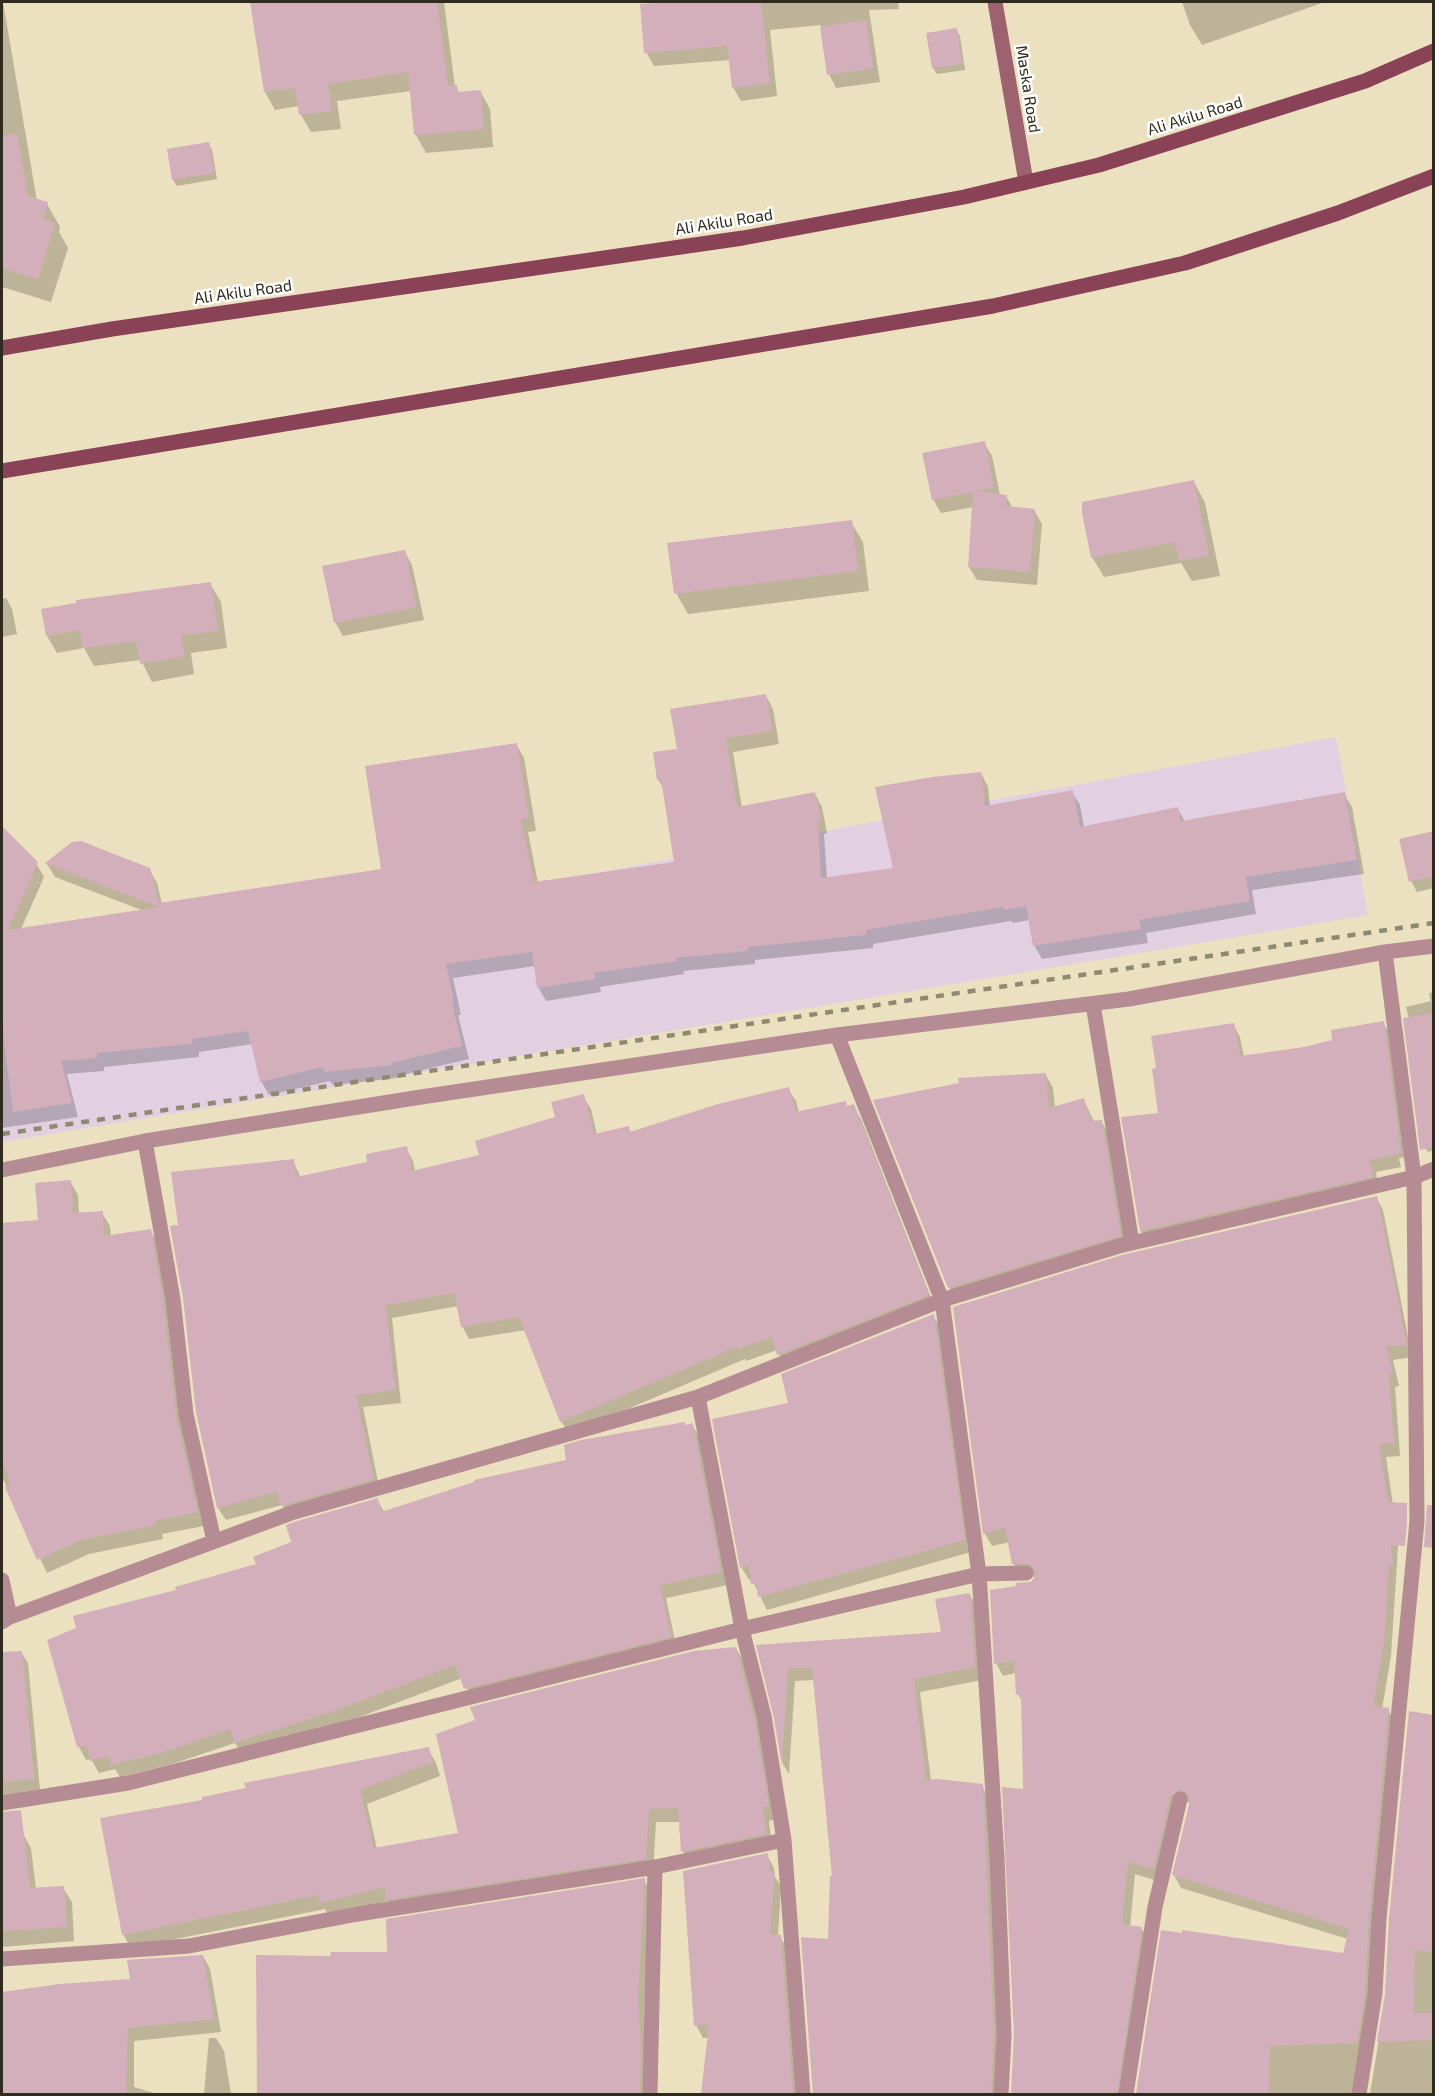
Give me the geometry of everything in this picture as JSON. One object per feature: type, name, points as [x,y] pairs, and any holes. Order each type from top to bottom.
[{"type":"main road","name":"Ali Akilu Road","points":[[2,348],[123,327],[743,238],[964,197],[1099,165],[1365,81],[1434,51]]},
{"type":"main road","points":[[2,471],[993,306],[1185,263],[1338,213],[1434,176]]},
{"type":"street","name":"Maska Road","points":[[995,2],[1026,182]]},
{"type":"street","points":[[2,1170],[145,1141],[421,1097],[837,1035],[1129,999],[1385,952],[1434,946]]},
{"type":"street","points":[[1359,2094],[1376,1993],[1379,1918],[1417,1521],[1414,1177],[1385,952]]},
{"type":"street","points":[[1093,1004],[1132,1243]]},
{"type":"street","points":[[837,1035],[942,1300],[979,1574],[997,1857],[1004,2035],[1001,2094]]},
{"type":"street","points":[[145,1141],[173,1299],[186,1414],[214,1542]]},
{"type":"street","points":[[2,1580],[5,1620],[294,1512],[698,1397],[942,1300],[1132,1243],[1414,1177],[1434,1169]]},
{"type":"street","points":[[698,1397],[741,1629],[764,1716],[784,1840],[803,2094]]},
{"type":"street","points":[[2,1803],[128,1783],[741,1629],[979,1574],[1026,1573]]},
{"type":"street","points":[[1126,2094],[1155,1907],[1180,1798]]},
{"type":"street","points":[[2,1959],[189,1946],[358,1914],[655,1867],[784,1840]]},
{"type":"street","points":[[650,2094],[655,1867]]},
{"type":"shaded area","points":[[1336,737],[1368,915],[2,1142],[2,965],[547,882]]},
{"type":"building","points":[[250,2],[437,2],[448,86],[457,85],[458,92],[481,90],[484,129],[414,135],[408,72],[328,84],[332,111],[299,115],[295,88],[264,92]]},
{"type":"building","points":[[761,2],[770,83],[732,88],[727,46],[644,53],[640,4]]},
{"type":"building","points":[[866,20],[873,68],[827,75],[820,27]]},
{"type":"building","points":[[957,28],[962,64],[932,68],[926,33]]},
{"type":"building","points":[[17,134],[28,196],[48,202],[43,219],[55,223],[38,279],[2,268],[2,135]]},
{"type":"building","points":[[209,142],[214,173],[172,180],[167,149]]},
{"type":"building","points":[[985,441],[994,488],[976,491],[1007,495],[1006,506],[1035,509],[1030,572],[968,567],[973,492],[932,500],[922,453]]},
{"type":"building","points":[[1194,480],[1209,556],[1179,561],[1175,542],[1091,558],[1082,502]]},
{"type":"building","points":[[852,520],[858,571],[674,594],[667,543]]},
{"type":"building","points":[[405,550],[417,607],[334,623],[322,566]]},
{"type":"building","points":[[211,582],[218,631],[181,635],[185,656],[140,664],[136,641],[83,648],[80,630],[46,636],[41,609],[76,603],[76,600]]},
{"type":"building","points":[[766,694],[772,731],[726,738],[737,807],[815,792],[821,820],[818,820],[821,878],[893,868],[875,787],[932,777],[981,772],[985,806],[1073,790],[1080,827],[1178,807],[1181,821],[1345,792],[1357,860],[1246,877],[1250,901],[1139,920],[1141,929],[1033,946],[1026,906],[1004,910],[1003,907],[866,930],[866,935],[748,947],[748,951],[676,958],[677,961],[594,973],[595,979],[537,988],[532,952],[446,964],[462,1046],[391,1063],[392,1065],[324,1072],[323,1067],[260,1082],[248,1031],[192,1039],[192,1044],[97,1053],[97,1058],[61,1061],[72,1103],[13,1112],[4,1042],[2,995],[2,826],[38,862],[8,930],[159,907],[45,863],[72,842],[81,841],[150,868],[159,903],[381,869],[365,766],[517,743],[529,818],[521,819],[534,882],[674,862],[661,779],[657,780],[653,752],[677,749],[670,709]]},
{"type":"building","points":[[1434,831],[1434,876],[1409,882],[1399,839]]},
{"type":"building","points":[[1434,1013],[1434,1147],[1420,1150],[1403,1018]]},
{"type":"building","points":[[1384,1021],[1401,1153],[1370,1160],[1373,1177],[1140,1231],[1121,1117],[1158,1113],[1152,1069],[1156,1068],[1151,1036],[1234,1023],[1240,1056],[1304,1047],[1332,1040],[1331,1030]]},
{"type":"building","points":[[1046,1073],[1049,1108],[1084,1098],[1091,1121],[1102,1120],[1121,1236],[948,1288],[873,1100],[959,1083],[958,1078]]},
{"type":"building","points":[[789,1087],[796,1112],[846,1101],[847,1106],[854,1104],[929,1295],[777,1355],[772,1337],[738,1349],[737,1347],[560,1422],[519,1317],[461,1327],[454,1293],[386,1305],[395,1390],[356,1395],[374,1479],[281,1506],[277,1492],[217,1508],[196,1412],[183,1298],[170,1226],[178,1225],[171,1172],[294,1159],[296,1177],[367,1162],[366,1154],[407,1146],[412,1171],[479,1155],[475,1141],[555,1117],[551,1102],[584,1094],[594,1134],[629,1126],[630,1132],[718,1104]]},
{"type":"building","points":[[71,1180],[73,1213],[103,1211],[104,1236],[151,1229],[163,1300],[176,1415],[198,1512],[155,1521],[156,1525],[81,1540],[37,1560],[5,1487],[10,1485],[2,1457],[2,1223],[38,1220],[35,1183]]},
{"type":"building","points":[[1377,1196],[1406,1341],[1406,1346],[1386,1346],[1393,1373],[1389,1374],[1394,1443],[1379,1444],[1388,1502],[1407,1503],[1407,1521],[1405,1546],[1391,1545],[1393,1565],[1389,1565],[1384,1642],[1373,1706],[1389,1708],[1369,1917],[1365,1992],[1357,2043],[1270,2046],[1269,2094],[1136,2094],[1161,1930],[1182,1933],[1182,1930],[1343,1953],[1349,1929],[1172,1875],[1190,1801],[1187,1792],[1178,1790],[1170,1797],[1154,1869],[1128,1862],[1122,1924],[1142,1927],[1117,2094],[1011,2094],[1014,2035],[1002,1787],[1023,1789],[1021,1694],[1016,1695],[1014,1660],[994,1664],[990,1590],[1016,1586],[1016,1583],[1031,1582],[1036,1572],[1030,1564],[1012,1564],[1005,1528],[983,1534],[953,1307],[1122,1255]]},
{"type":"building","points":[[934,1314],[965,1540],[758,1597],[756,1583],[751,1584],[749,1566],[740,1568],[712,1419],[788,1403],[781,1374]]},
{"type":"building","points":[[685,1422],[685,1425],[693,1423],[721,1572],[660,1585],[671,1637],[464,1689],[455,1665],[337,1710],[234,1743],[230,1729],[165,1752],[111,1765],[109,1756],[90,1761],[87,1746],[77,1747],[47,1640],[76,1628],[73,1616],[176,1590],[175,1587],[256,1564],[253,1557],[291,1542],[286,1525],[297,1521],[378,1498],[381,1512],[474,1482],[474,1480],[566,1460],[564,1445]]},
{"type":"building","points":[[1427,1505],[1434,1505],[1434,1548],[1424,1547]]},
{"type":"building","points":[[970,1593],[975,1667],[914,1679],[926,1780],[938,1779],[983,1784],[994,2035],[991,2093],[813,2094],[801,1937],[828,1939],[830,1876],[832,1876],[812,1668],[788,1668],[782,1765],[773,1714],[756,1645],[941,1632],[935,1599]]},
{"type":"building","points":[[736,1647],[754,1718],[769,1806],[763,1807],[766,1834],[681,1852],[678,1808],[649,1809],[646,1859],[385,1900],[385,1887],[320,1903],[318,1895],[122,1935],[100,1818],[202,1800],[202,1797],[246,1788],[244,1783],[429,1747],[433,1762],[360,1790],[374,1848],[458,1833],[436,1734],[475,1720],[470,1707],[694,1651]]},
{"type":"building","points":[[22,1651],[34,1779],[2,1782],[2,1652]]},
{"type":"building","points":[[1409,1711],[1434,1715],[1434,1952],[1415,1950],[1414,2013],[1434,2013],[1434,2040],[1377,2042],[1385,1994],[1389,1919]]},
{"type":"building","points":[[21,1810],[30,1888],[64,1886],[67,1927],[2,1931],[2,1812]]},
{"type":"building","points":[[768,1853],[770,1872],[775,1872],[770,1934],[781,1935],[793,2094],[701,2094],[709,2024],[694,2026],[683,1871]]},
{"type":"building","points":[[645,1878],[638,2001],[641,2044],[640,2094],[257,2094],[256,1955],[331,1956],[330,1952],[387,1952],[386,1919]]},
{"type":"building","points":[[203,1955],[214,2019],[128,2028],[126,2094],[2,2094],[2,1992],[60,1984],[130,1979],[127,1960]]},
{"type":"railway","points":[[2,1134],[1434,923]]}]
